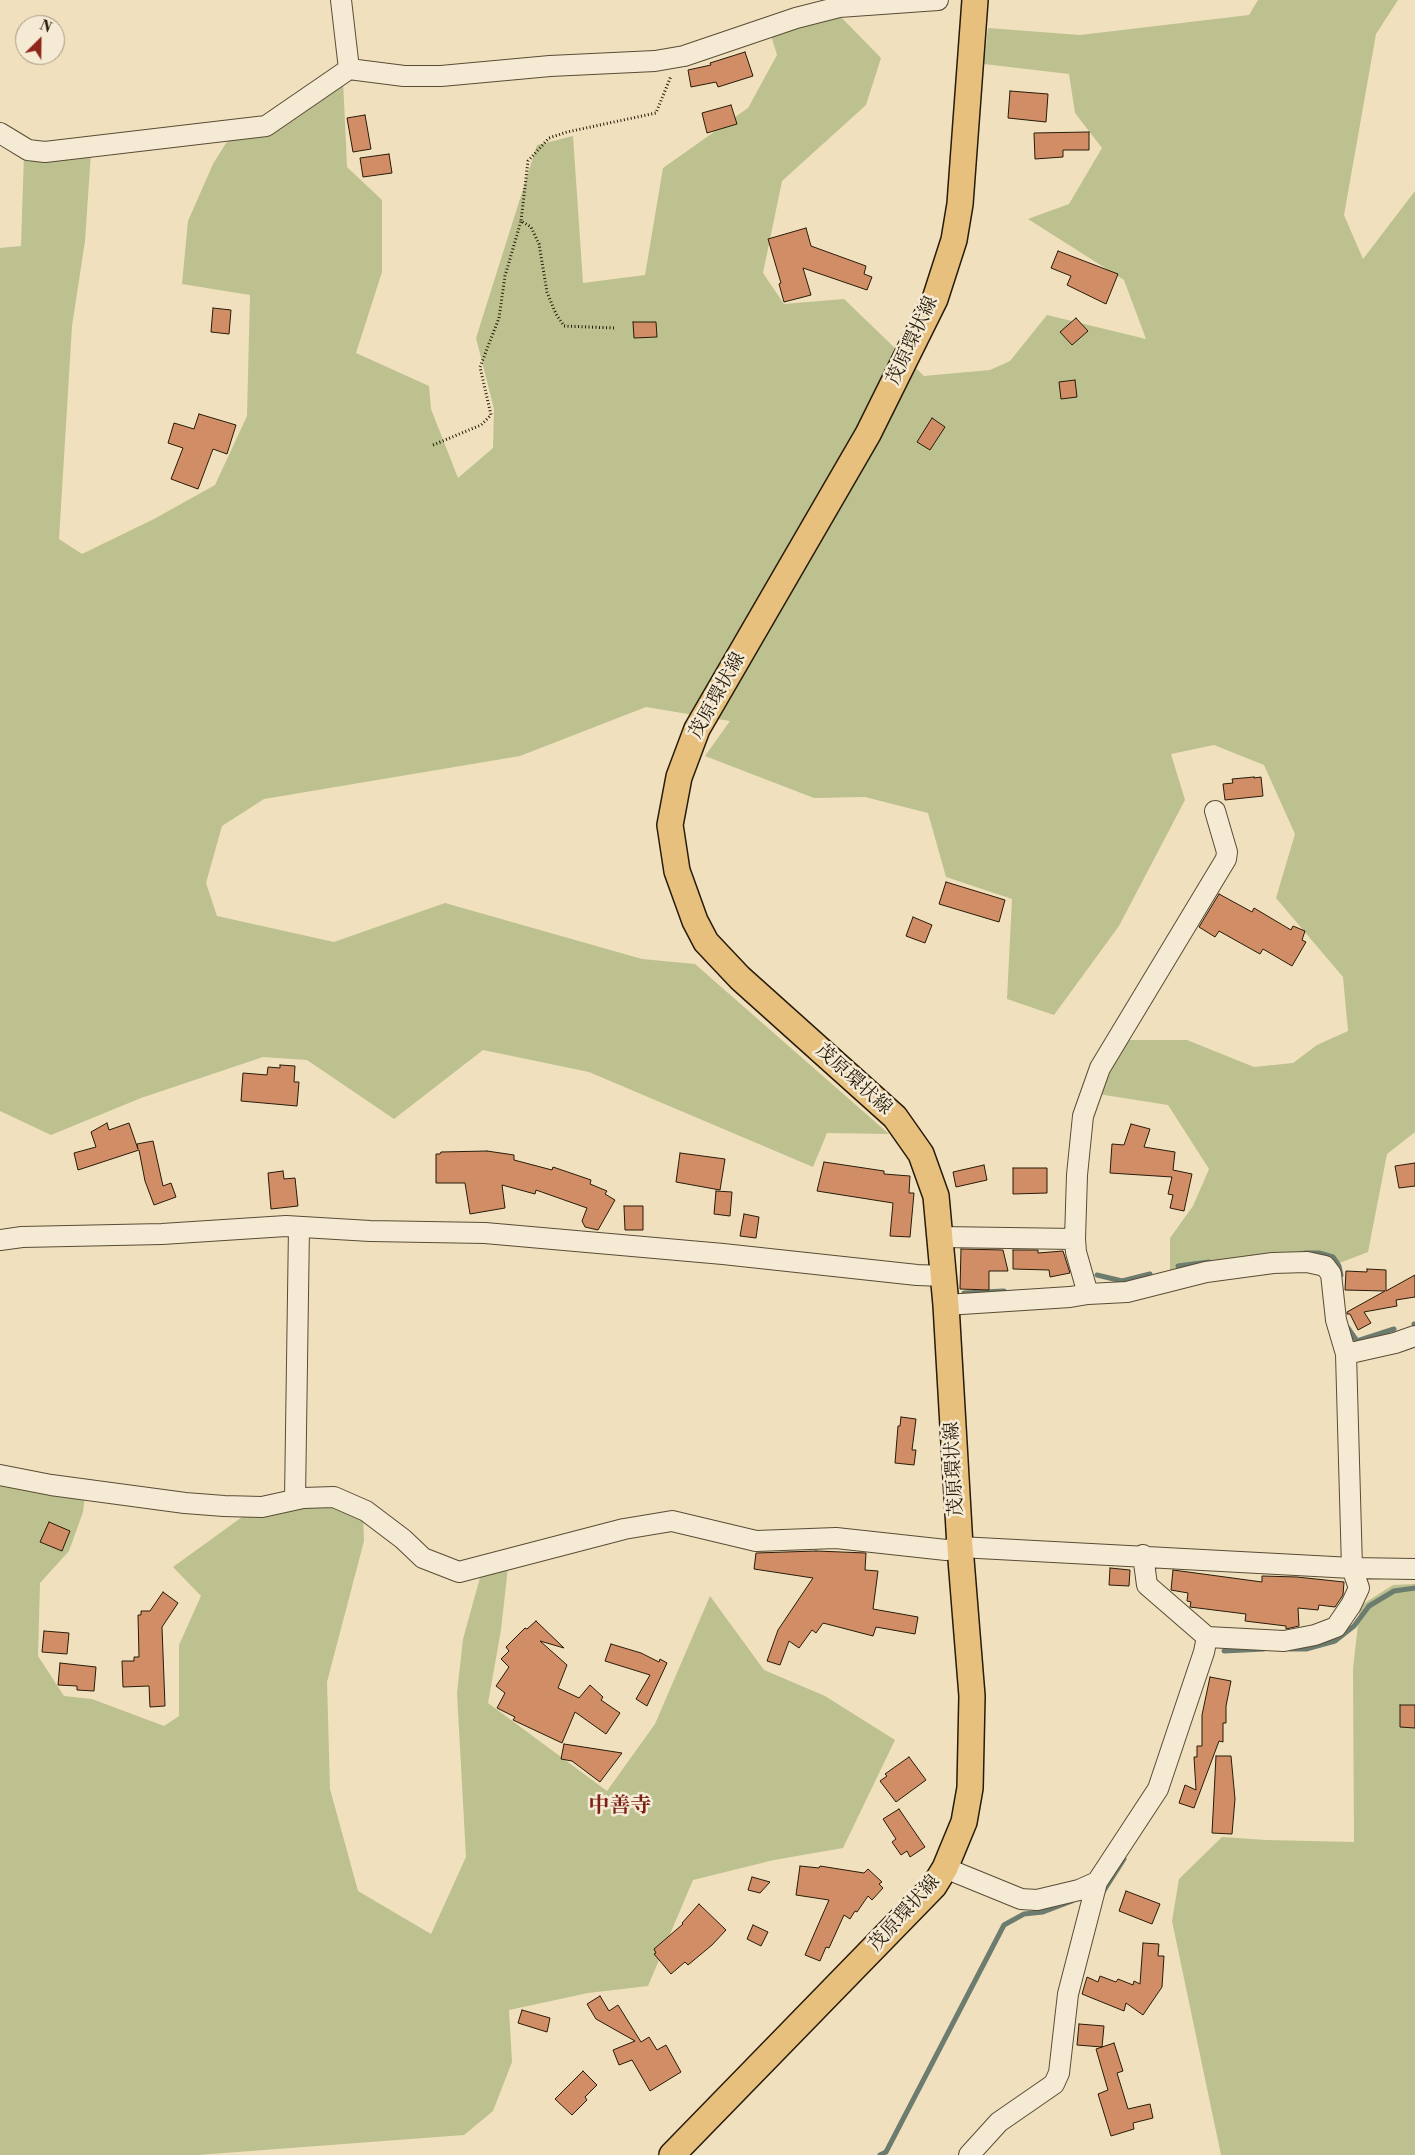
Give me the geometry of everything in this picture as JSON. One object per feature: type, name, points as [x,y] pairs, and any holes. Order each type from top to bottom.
[{"type":"main road","name":"茂原環状線","points":[[672,2155],[934,1886],[945,1868],[964,1822],[970,1788],[972,1696],[960,1547],[944,1276],[936,1196],[921,1154],[895,1117],[740,978],[706,942],[695,922],[677,871],[670,825],[679,777],[697,729],[868,434],[935,299],[954,240],[960,204],[975,0]]},
{"type":"street","points":[[341,0],[348,69]]},
{"type":"street","points":[[0,133],[28,150],[45,152],[266,126],[348,69],[404,76],[441,76],[550,66],[655,61],[679,57],[796,18],[839,7],[938,0]]},
{"type":"street","points":[[1088,1294],[1076,1252],[1075,1239],[1077,1175],[1083,1116],[1100,1068],[1226,860],[1227,852],[1215,811]]},
{"type":"street","points":[[0,1240],[22,1237],[162,1234],[286,1226],[370,1231],[485,1233],[723,1254],[917,1276],[944,1276]]},
{"type":"street","points":[[295,1499],[298,1227]]},
{"type":"street","points":[[941,1237],[1075,1239]]},
{"type":"street","points":[[946,1305],[1070,1298],[1088,1294],[1127,1292],[1206,1272],[1273,1263],[1307,1262],[1325,1266],[1331,1274],[1336,1320],[1346,1354],[1352,1568],[1359,1588],[1351,1605],[1336,1627],[1315,1635],[1284,1641],[1207,1637],[1147,1585],[1143,1556]]},
{"type":"street","points":[[1346,1354],[1395,1343],[1415,1336]]},
{"type":"street","points":[[0,1475],[51,1485],[185,1503],[262,1507],[295,1499],[334,1497],[366,1511],[403,1539],[423,1558],[459,1572],[624,1529],[672,1521],[756,1540],[836,1538],[946,1550],[960,1547],[1352,1568],[1415,1569]]},
{"type":"street","points":[[969,2155],[999,2122],[1054,2084],[1059,2073],[1068,1994],[1097,1882],[1158,1788],[1204,1652],[1207,1637]]},
{"type":"street","points":[[945,1868],[1021,1899],[1029,1900],[1051,1898],[1097,1882]]},
{"type":"path","points":[[433,445],[480,425],[491,415],[480,367],[499,318],[505,276],[521,221],[528,161],[549,138],[576,130],[656,113],[679,57]]},
{"type":"path","points":[[521,221],[531,228],[539,244],[548,292],[556,314],[564,326],[614,328]]},
{"type":"green space","points":[[1258,0],[1398,0],[1376,34],[1344,215],[1363,259],[1415,191],[1415,1132],[1387,1154],[1368,1252],[1329,1267],[1170,1273],[1170,1238],[1193,1206],[1209,1169],[1168,1105],[1098,1094],[1121,1040],[1187,1040],[1254,1067],[1293,1063],[1317,1045],[1348,1031],[1343,977],[1276,898],[1295,834],[1264,765],[1214,745],[1171,754],[1185,800],[1119,926],[1054,1015],[1007,999],[1012,899],[946,877],[928,813],[865,797],[814,798],[705,756],[730,721],[646,707],[520,756],[264,799],[222,826],[206,883],[217,916],[334,942],[445,903],[642,959],[695,964],[889,1134],[827,1133],[813,1167],[589,1072],[483,1050],[394,1119],[307,1060],[263,1057],[141,1098],[51,1135],[0,1111],[0,248],[21,246],[24,154],[91,152],[85,241],[72,326],[59,539],[82,554],[154,519],[215,485],[247,416],[250,295],[182,284],[188,221],[213,164],[226,143],[343,80],[347,167],[382,200],[382,272],[356,353],[429,386],[431,409],[458,478],[493,448],[494,409],[476,338],[537,145],[573,136],[583,283],[645,275],[663,168],[748,108],[777,55],[770,32],[839,15],[881,58],[866,105],[782,181],[763,273],[784,304],[844,299],[924,376],[990,370],[1010,361],[1047,315],[1146,339],[1124,280],[1028,219],[1069,204],[1102,148],[1075,113],[1069,74],[984,64],[988,28],[1080,35],[1249,15]]},
{"type":"green space","points":[[0,1479],[85,1495],[83,1512],[69,1551],[40,1583],[38,1656],[64,1696],[92,1699],[164,1726],[179,1716],[179,1645],[201,1596],[173,1567],[249,1512],[333,1502],[363,1514],[364,1541],[327,1682],[330,1789],[358,1891],[431,1934],[466,1857],[457,1693],[463,1639],[481,1574],[508,1567],[501,1630],[488,1703],[607,1791],[655,1724],[710,1596],[764,1670],[825,1696],[895,1740],[843,1848],[774,1860],[693,1880],[648,1986],[588,1993],[509,2010],[512,2062],[493,2111],[464,2135],[197,2155],[0,2155]]},
{"type":"green space","points":[[1415,1584],[1415,2155],[1221,2155],[1172,1921],[1179,1879],[1222,1837],[1354,1842],[1353,1669],[1360,1606],[1393,1585]]},
{"type":"building","points":[[745,52],[753,76],[718,87],[716,82],[691,87],[688,70],[711,65],[710,63]]},
{"type":"building","points":[[1010,91],[1048,94],[1046,122],[1008,118]]},
{"type":"building","points":[[731,105],[737,124],[707,133],[702,113]]},
{"type":"building","points":[[365,115],[371,149],[353,152],[347,118]]},
{"type":"building","points":[[1089,132],[1089,150],[1063,150],[1063,157],[1035,159],[1034,133]]},
{"type":"building","points":[[389,154],[392,173],[363,177],[360,158]]},
{"type":"building","points":[[806,228],[811,246],[866,266],[864,274],[872,277],[867,290],[803,268],[811,295],[784,302],[779,284],[781,283],[768,239]]},
{"type":"building","points":[[1058,251],[1118,274],[1106,304],[1067,285],[1071,276],[1051,268]]},
{"type":"building","points":[[213,308],[231,310],[229,334],[211,332]]},
{"type":"building","points":[[1076,318],[1088,331],[1072,345],[1060,332]]},
{"type":"building","points":[[633,322],[656,322],[657,337],[634,338]]},
{"type":"building","points":[[1075,380],[1077,397],[1061,399],[1059,382]]},
{"type":"building","points":[[199,414],[236,425],[227,454],[213,449],[198,489],[171,479],[183,448],[168,443],[174,423],[194,429]]},
{"type":"building","points":[[932,418],[945,427],[930,450],[917,442]]},
{"type":"building","points":[[1261,777],[1263,796],[1225,800],[1223,784],[1233,783],[1232,779]]},
{"type":"building","points":[[946,882],[1005,900],[999,922],[939,904]]},
{"type":"building","points":[[1219,894],[1252,912],[1254,908],[1291,930],[1293,926],[1305,931],[1302,940],[1306,942],[1292,966],[1263,949],[1260,954],[1219,931],[1215,937],[1199,927]]},
{"type":"building","points":[[913,917],[932,925],[925,943],[906,936]]},
{"type":"building","points":[[280,1065],[295,1066],[294,1082],[299,1082],[297,1106],[241,1101],[243,1073],[267,1075],[268,1067],[280,1068]]},
{"type":"building","points":[[107,1123],[109,1130],[129,1123],[138,1149],[137,1144],[153,1141],[163,1186],[171,1183],[176,1197],[154,1205],[145,1181],[139,1150],[78,1170],[74,1153],[96,1147],[91,1132]]},
{"type":"building","points":[[1131,1124],[1150,1129],[1144,1147],[1175,1152],[1173,1170],[1192,1174],[1184,1211],[1170,1208],[1173,1195],[1168,1194],[1172,1177],[1110,1173],[1112,1144],[1124,1145]]},
{"type":"building","points":[[487,1151],[514,1155],[514,1160],[552,1170],[553,1167],[591,1180],[590,1184],[607,1191],[605,1194],[615,1200],[598,1230],[585,1227],[582,1221],[587,1208],[536,1190],[535,1194],[502,1185],[505,1208],[470,1214],[465,1183],[436,1183],[436,1154],[441,1152]]},
{"type":"building","points":[[680,1153],[725,1159],[720,1190],[676,1182]]},
{"type":"building","points":[[824,1162],[884,1171],[884,1174],[910,1176],[909,1193],[914,1193],[910,1237],[890,1236],[893,1203],[817,1191]]},
{"type":"building","points":[[1415,1163],[1415,1186],[1399,1188],[1395,1166]]},
{"type":"building","points":[[984,1165],[987,1180],[956,1187],[953,1172]]},
{"type":"building","points":[[1013,1168],[1047,1168],[1047,1193],[1013,1194]]},
{"type":"building","points":[[283,1171],[284,1179],[295,1178],[298,1206],[271,1209],[268,1173]]},
{"type":"building","points":[[716,1191],[732,1192],[730,1216],[714,1214]]},
{"type":"building","points":[[624,1206],[643,1206],[643,1230],[625,1230]]},
{"type":"building","points":[[744,1214],[759,1217],[756,1238],[740,1236]]},
{"type":"building","points":[[961,1249],[1003,1250],[1008,1271],[989,1271],[989,1290],[960,1289]]},
{"type":"building","points":[[1013,1250],[1038,1250],[1038,1253],[1063,1251],[1070,1273],[1050,1277],[1049,1270],[1013,1269]]},
{"type":"building","points":[[1367,1269],[1386,1270],[1386,1291],[1415,1275],[1415,1297],[1396,1300],[1397,1306],[1364,1312],[1371,1323],[1358,1330],[1350,1314],[1347,1314],[1347,1312],[1385,1291],[1345,1290],[1346,1271],[1367,1272]]},
{"type":"building","points":[[901,1417],[916,1419],[912,1450],[916,1450],[914,1465],[895,1463],[898,1426],[900,1426]]},
{"type":"building","points":[[49,1522],[70,1531],[62,1551],[40,1542]]},
{"type":"building","points":[[816,1551],[866,1553],[865,1570],[878,1571],[873,1609],[918,1617],[915,1634],[876,1627],[873,1636],[823,1623],[816,1633],[812,1630],[799,1648],[789,1641],[780,1665],[767,1661],[778,1630],[813,1578],[754,1569],[756,1553]]},
{"type":"building","points":[[1110,1568],[1130,1570],[1129,1586],[1109,1585]]},
{"type":"building","points":[[1173,1570],[1262,1582],[1262,1576],[1297,1577],[1344,1582],[1343,1595],[1335,1607],[1319,1605],[1318,1610],[1298,1608],[1299,1626],[1286,1629],[1286,1626],[1245,1621],[1246,1614],[1190,1607],[1191,1602],[1187,1601],[1188,1593],[1171,1590]]},
{"type":"building","points":[[163,1592],[178,1603],[162,1627],[165,1706],[150,1707],[149,1686],[123,1687],[122,1661],[134,1661],[134,1657],[139,1657],[138,1615],[141,1615],[141,1611],[150,1611]]},
{"type":"building","points":[[536,1621],[564,1648],[540,1641],[567,1665],[558,1688],[579,1698],[590,1685],[603,1697],[601,1700],[620,1713],[606,1734],[575,1712],[562,1743],[513,1720],[515,1717],[497,1708],[505,1693],[496,1686],[509,1667],[501,1659],[509,1651],[506,1647],[525,1628],[527,1629]]},
{"type":"building","points":[[44,1631],[69,1633],[67,1654],[42,1652]]},
{"type":"building","points":[[611,1644],[641,1653],[659,1662],[660,1659],[667,1663],[647,1706],[636,1699],[650,1675],[605,1661]]},
{"type":"building","points":[[60,1663],[96,1667],[94,1691],[77,1690],[77,1686],[58,1685]]},
{"type":"building","points":[[1210,1677],[1231,1681],[1226,1706],[1226,1723],[1223,1723],[1223,1742],[1219,1741],[1194,1808],[1179,1803],[1185,1785],[1196,1790],[1194,1757],[1197,1757],[1197,1746],[1202,1746],[1202,1715]]},
{"type":"building","points":[[1400,1705],[1415,1705],[1415,1728],[1400,1727]]},
{"type":"building","points":[[564,1744],[622,1753],[600,1782],[572,1761],[561,1759]]},
{"type":"building","points":[[1216,1756],[1231,1756],[1235,1799],[1232,1834],[1212,1833]]},
{"type":"building","points":[[909,1757],[926,1780],[896,1802],[880,1781],[887,1776],[885,1774]]},
{"type":"building","points":[[899,1809],[925,1847],[910,1857],[907,1851],[901,1855],[892,1842],[896,1839],[883,1819]]},
{"type":"building","points":[[800,1866],[819,1868],[820,1866],[864,1873],[868,1869],[882,1882],[879,1884],[883,1888],[872,1900],[868,1896],[850,1919],[844,1915],[829,1948],[826,1947],[820,1961],[805,1955],[829,1900],[796,1895]]},
{"type":"building","points":[[752,1877],[770,1882],[760,1893],[748,1890]]},
{"type":"building","points":[[1126,1891],[1160,1904],[1152,1924],[1119,1911]]},
{"type":"building","points":[[699,1904],[726,1930],[712,1945],[688,1965],[685,1962],[671,1974],[654,1954],[656,1953],[654,1949],[683,1924]]},
{"type":"building","points":[[753,1925],[768,1932],[761,1946],[747,1939]]},
{"type":"building","points":[[1143,1943],[1159,1944],[1158,1956],[1164,1956],[1162,1987],[1143,2015],[1126,2003],[1124,2011],[1082,1994],[1087,1977],[1098,1982],[1100,1976],[1116,1982],[1118,1979],[1133,1985],[1134,1981],[1140,1984]]},
{"type":"building","points":[[600,1996],[609,2011],[618,2005],[641,2042],[649,2037],[657,2050],[666,2045],[681,2072],[650,2091],[632,2060],[619,2065],[613,2050],[635,2041],[596,2019],[587,2004]]},
{"type":"building","points":[[522,2010],[550,2018],[547,2032],[518,2023]]},
{"type":"building","points":[[1079,2024],[1104,2026],[1102,2047],[1077,2045]]},
{"type":"building","points":[[1114,2043],[1123,2071],[1117,2073],[1128,2109],[1150,2104],[1153,2118],[1133,2123],[1134,2129],[1111,2136],[1098,2094],[1108,2090],[1096,2049]]},
{"type":"building","points":[[583,2071],[597,2085],[585,2097],[587,2100],[572,2115],[555,2099]]},
{"type":"waterway","points":[[1305,1253],[1319,1253],[1333,1257],[1339,1266],[1341,1275]]},
{"type":"waterway","points":[[1178,1266],[1209,1262]]},
{"type":"waterway","points":[[1097,1275],[1122,1281],[1150,1274]]},
{"type":"waterway","points":[[964,1293],[1004,1291]]},
{"type":"waterway","points":[[1348,1328],[1357,1341],[1394,1329]]},
{"type":"waterway","points":[[1290,1649],[1306,1649],[1335,1641],[1354,1626],[1369,1606],[1394,1591],[1415,1588]]},
{"type":"waterway","points":[[1224,1651],[1264,1649]]},
{"type":"waterway","points":[[1103,1892],[1124,1859]]},
{"type":"waterway","points":[[880,2155],[886,2152],[1004,1925],[1024,1914],[1043,1912],[1072,1901]]},
{"type":"district","name":"中善寺","points":[[620,1807]]}]
